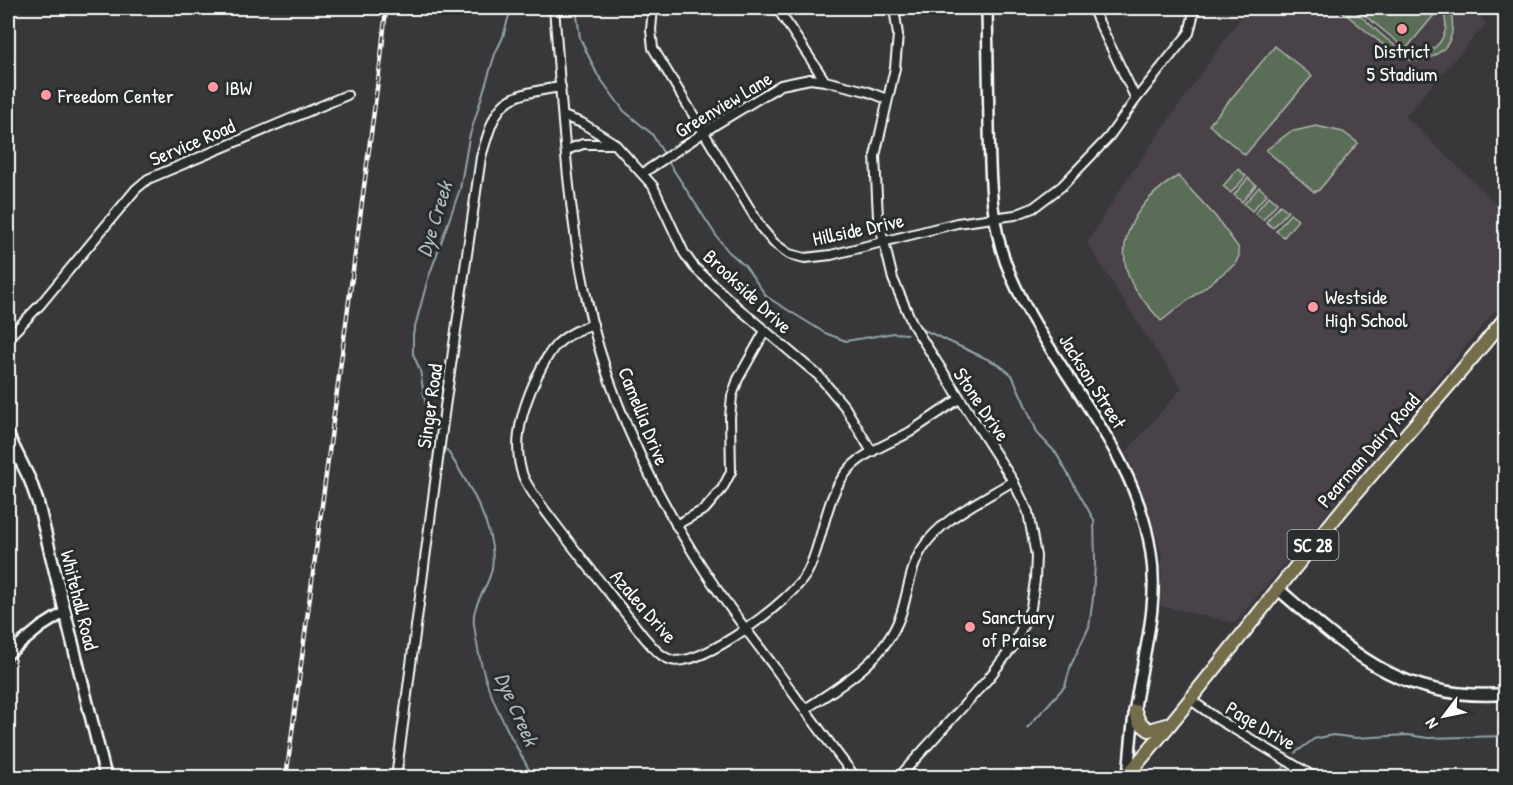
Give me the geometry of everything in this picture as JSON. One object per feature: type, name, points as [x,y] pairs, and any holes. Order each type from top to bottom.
[{"type":"highway","name":"Pearman Dairy Road","points":[[1127,776],[1342,510],[1506,317]]},
{"type":"highway","points":[[1135,711],[1139,722],[1149,730],[1171,724]]},
{"type":"main road","name":"Whitehall Road","points":[[8,435],[32,486],[106,777]]},
{"type":"main road","points":[[1278,589],[1342,644],[1371,664],[1394,676],[1418,686],[1452,693],[1506,693]]},
{"type":"street","name":"Camellia Drive","points":[[554,8],[576,240],[593,324],[620,408],[656,490],[707,575],[856,777]]},
{"type":"street","name":"Hillside Drive","points":[[653,8],[651,30],[653,48],[704,134],[762,229],[774,243],[789,254],[805,258],[831,255],[957,223],[1015,215],[1046,200],[1108,138],[1189,33],[1196,8]]},
{"type":"street","points":[[777,8],[825,81],[866,91],[887,99]]},
{"type":"street","name":"Stone Drive","points":[[894,8],[898,35],[895,68],[874,156],[878,217],[893,279],[913,325],[1013,482],[1029,512],[1036,556],[1033,595],[1022,632],[1014,645],[988,679],[898,777]]},
{"type":"street","name":"Jackson Street","points":[[987,8],[990,164],[994,217],[1002,254],[1029,312],[1117,453],[1144,517],[1151,553],[1153,606],[1129,746],[1127,776]]},
{"type":"street","points":[[1092,8],[1136,99]]},
{"type":"street","name":"Greenview Lane","points":[[643,173],[781,85],[810,79],[825,81]]},
{"type":"street","name":"Singer Road","points":[[396,777],[481,157],[492,121],[505,103],[517,95],[561,87]]},
{"type":"street","name":"Service Road","points":[[8,338],[40,305],[136,189],[148,179],[347,95]]},
{"type":"street","name":"Brookside Drive","points":[[563,116],[582,123],[615,144],[643,173],[653,186],[684,253],[694,267],[819,376],[845,407],[872,452]]},
{"type":"street","points":[[566,150],[583,144],[615,144]]},
{"type":"street","name":"Azalea Drive","points":[[593,324],[561,338],[549,353],[539,372],[525,405],[518,446],[523,476],[561,532],[659,654],[673,661],[690,660],[715,648],[786,599],[808,573],[828,507],[850,468],[959,399]]},
{"type":"street","points":[[676,525],[705,509],[722,489],[730,472],[732,396],[738,380],[765,331]]},
{"type":"street","points":[[805,709],[862,670],[880,651],[900,615],[921,549],[933,535],[950,521],[1013,482]]},
{"type":"street","points":[[8,654],[41,627],[65,612]]},
{"type":"street","name":"Page Drive","points":[[1191,699],[1219,720],[1316,777]]},
{"type":"shaded area","name":"Westside High School","points":[[1247,8],[1474,8],[1486,24],[1405,116],[1505,212],[1505,299],[1235,623],[1161,606],[1162,555],[1146,501],[1126,452],[1182,388],[1087,243],[1121,188]]},
{"type":"green space","points":[[1338,8],[1352,9],[1398,47],[1419,54],[1432,50],[1440,42],[1446,28],[1442,8],[1450,8],[1453,25],[1451,37],[1446,47],[1431,58],[1413,61],[1387,48]]},
{"type":"green space","name":"District 5 Stadium","points":[[1356,8],[1438,8],[1439,9],[1406,49]]},
{"type":"green space","points":[[1275,46],[1312,76],[1245,155],[1209,125]]},
{"type":"green space","points":[[1316,126],[1343,132],[1358,143],[1319,190],[1314,192],[1266,150],[1290,132]]},
{"type":"green space","points":[[1238,169],[1246,176],[1231,193],[1223,186]]},
{"type":"green space","points":[[1178,176],[1215,216],[1238,247],[1239,256],[1235,264],[1161,321],[1132,284],[1126,267],[1125,251],[1132,222],[1141,208],[1164,185]]},
{"type":"green space","points":[[1248,178],[1256,185],[1242,202],[1234,195]]},
{"type":"green space","points":[[1259,187],[1267,194],[1252,211],[1244,204]]},
{"type":"green space","points":[[1269,196],[1277,203],[1263,220],[1255,213]]},
{"type":"green space","points":[[1280,205],[1288,211],[1273,228],[1266,222]]},
{"type":"green space","points":[[1290,214],[1298,220],[1284,237],[1276,231]]},
{"type":"waterway","name":"Dye Creek","points":[[433,440],[420,370],[413,354],[413,334],[427,282],[460,189],[469,138],[511,8]]},
{"type":"waterway","points":[[576,8],[580,38],[597,74],[624,111],[652,134],[664,154]]},
{"type":"waterway","points":[[669,163],[717,237],[728,251],[745,266],[767,297],[825,333],[846,341],[894,333],[907,334]]},
{"type":"waterway","points":[[924,330],[998,364],[1012,375],[1038,434],[1056,453],[1094,520],[1095,562],[1089,627],[1071,665],[1065,686],[1027,728]]},
{"type":"waterway","name":"Dye Creek","points":[[447,450],[479,506],[486,522],[493,553],[488,582],[474,617],[482,666],[500,715],[533,778]]},
{"type":"waterway","points":[[1295,753],[1314,739],[1333,735],[1356,738],[1408,735],[1428,738],[1506,736]]},
{"type":"waterway","points":[[1276,778],[1284,767]]},
{"type":"railway","points":[[286,778],[386,8]]},
{"type":"place","name":"District 5 Stadium","points":[[1402,29]]},
{"type":"place","name":"IBW","points":[[213,87]]},
{"type":"place","name":"Freedom Center","points":[[46,95]]},
{"type":"place","name":"Westside High School","points":[[1313,307]]},
{"type":"place","name":"Sanctuary of Praise","points":[[970,627]]}]
